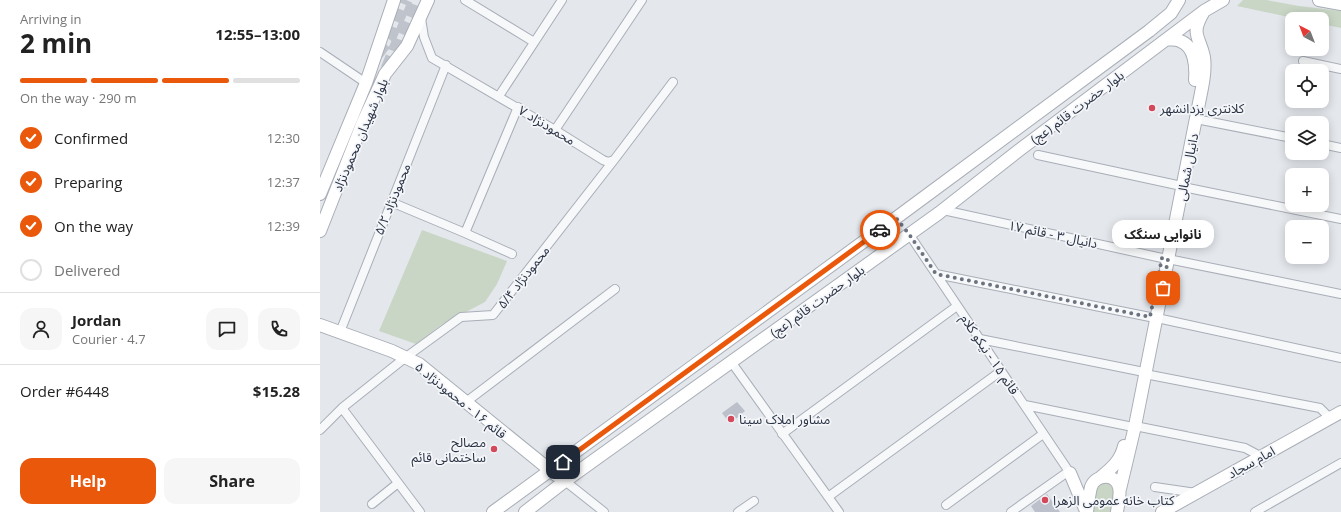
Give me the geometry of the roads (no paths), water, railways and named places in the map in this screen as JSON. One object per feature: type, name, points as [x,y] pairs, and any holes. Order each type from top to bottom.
[{"type":"main road","name":"بلوار شهیدان محمودنژاد","points":[[320,194],[366,83],[394,0]]},
{"type":"main road","name":"بلوار شهیدان محمودنژاد","points":[[320,231],[363,122],[385,74],[407,46],[428,0]]},
{"type":"main road","name":"بلوار حضرت قائم (عج)","points":[[493,512],[896,218],[1149,31],[1171,13],[1179,0]]},
{"type":"main road","name":"بلوار حضرت قائم (عج)","points":[[525,512],[565,481],[732,363],[943,210],[1018,151],[1204,11],[1222,0]]},
{"type":"main road","points":[[1319,0],[1341,4]]},
{"type":"main road","name":"دانیال شمالی","points":[[1180,186],[1194,103],[1199,83],[1204,74],[1204,57],[1196,31],[1197,23],[1204,11]]},
{"type":"main road","name":"دانیال شمالی","points":[[1119,500],[1131,426],[1180,186],[1196,118],[1199,83],[1193,54],[1180,40],[1167,39]]},
{"type":"main road","points":[[896,218],[909,234]]},
{"type":"main road","name":"قائم ۱۶ - محمودنژاد ۵","points":[[320,325],[406,357],[420,364],[550,471],[565,481]]},
{"type":"main road","name":"امام سجاد","points":[[1162,512],[1341,412]]},
{"type":"main road","name":"دانیال شمالی","points":[[1099,478],[1114,466],[1119,458],[1131,426]]},
{"type":"main road","points":[[1070,472],[1078,478],[1108,477],[1113,479],[1118,484],[1119,500],[1127,512]]},
{"type":"main road","points":[[1070,472],[1087,512]]},
{"type":"main road","points":[[1087,512],[1092,487],[1099,478]]},
{"type":"street","points":[[465,0],[534,42]]},
{"type":"street","points":[[499,96],[562,0]]},
{"type":"street","points":[[555,130],[642,0]]},
{"type":"street","name":"محمودنژاد ۷","points":[[420,17],[424,37],[432,58],[518,107],[602,160],[608,162],[614,160]]},
{"type":"street","points":[[320,52],[366,83]]},
{"type":"street","points":[[1303,61],[1341,69]]},
{"type":"street","name":"محمودنژاد ۵/۲","points":[[340,332],[446,65]]},
{"type":"street","points":[[614,160],[673,82]]},
{"type":"street","points":[[465,233],[518,107]]},
{"type":"street","points":[[1196,118],[1285,137]]},
{"type":"street","points":[[1329,145],[1341,148]]},
{"type":"street","points":[[1038,154],[1180,186],[1341,219]]},
{"type":"street","name":"محمودنژاد ۵/۴","points":[[320,430],[342,408],[406,357],[461,317],[493,315],[614,160]]},
{"type":"street","points":[[391,202],[512,254]]},
{"type":"street","name":"دانیال ۳ - قائم ۱۷","points":[[943,210],[1341,294]]},
{"type":"street","name":"قائم ۱۵ - نیکو کلام","points":[[909,234],[1070,472]]},
{"type":"street","points":[[936,274],[1153,317],[1341,358]]},
{"type":"street","points":[[466,402],[616,289]]},
{"type":"street","points":[[782,434],[957,306]]},
{"type":"street","points":[[980,339],[1320,408],[1330,418]]},
{"type":"street","points":[[732,363],[839,512]]},
{"type":"street","points":[[828,497],[1001,371]]},
{"type":"street","points":[[1024,405],[1246,448],[1260,456]]},
{"type":"street","points":[[342,408],[420,512]]},
{"type":"street","points":[[946,505],[1043,434]]},
{"type":"street","points":[[1255,512],[1341,463]]},
{"type":"street","points":[[1012,512],[1070,472]]},
{"type":"street","points":[[565,481],[604,512]]},
{"type":"street","points":[[372,504],[398,483]]},
{"type":"street","points":[[1155,487],[1196,493]]},
{"type":"street","points":[[738,512],[754,501]]},
{"type":"tunnel","points":[[377,54],[391,35],[406,0]]},
{"type":"tunnel","points":[[387,69],[415,0]]},
{"type":"place","name":"کلانتری یزدانشهر","points":[[1152,108]]},
{"type":"place","name":"نانوایی سنگک","points":[[1163,288]]},
{"type":"place","name":"مشاور املاک سینا","points":[[731,419]]},
{"type":"place","name":"مصالح ساختمانی قائم","points":[[494,449]]},
{"type":"place","name":"کتاب خانه عمومی الزهرا","points":[[1045,500]]}]
